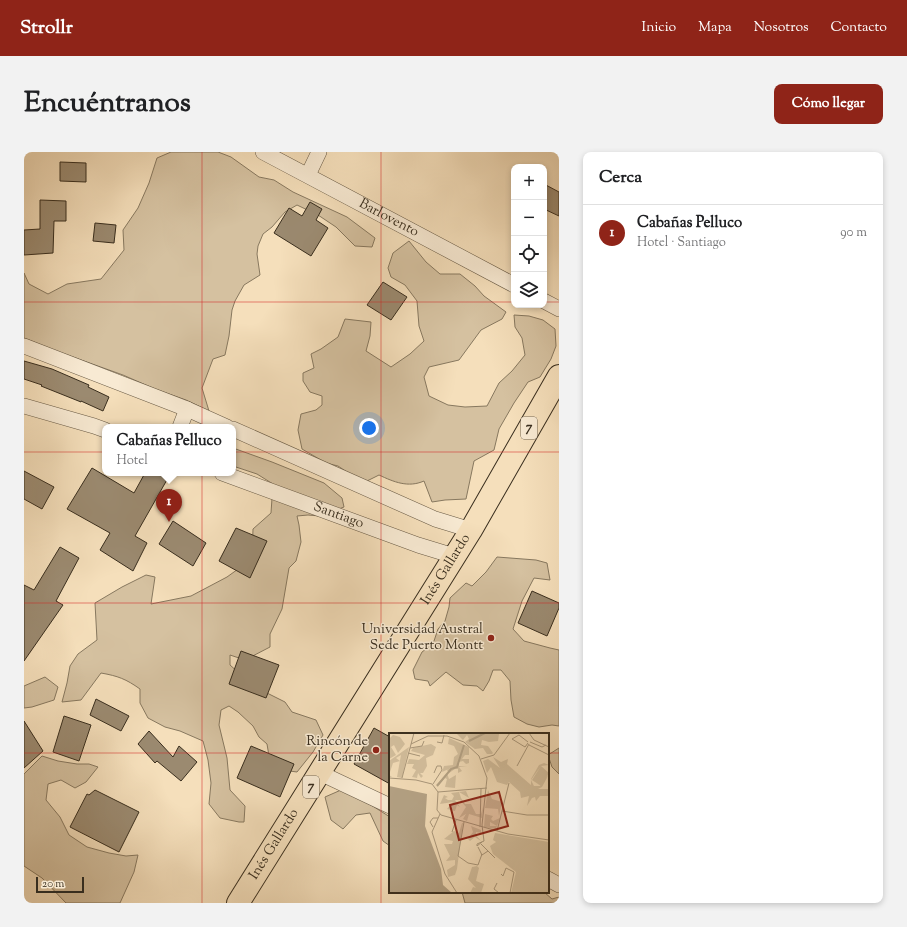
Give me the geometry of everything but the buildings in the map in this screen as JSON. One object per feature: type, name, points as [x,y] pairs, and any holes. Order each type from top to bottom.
[{"type":"highway","name":"Inés Gallardo","points":[[238,903],[471,530],[559,376]]},
{"type":"street","name":"Barlovento","points":[[262,152],[511,283]]},
{"type":"street","points":[[308,176],[319,152]]},
{"type":"street","points":[[547,303],[559,309]]},
{"type":"street","points":[[24,346],[187,409],[220,424]]},
{"type":"street","points":[[24,406],[102,429]]},
{"type":"street","points":[[181,424],[187,409]]},
{"type":"street","points":[[236,431],[435,519],[471,530]]},
{"type":"street","name":"Santiago","points":[[230,476],[410,542],[454,556]]},
{"type":"street","points":[[320,773],[389,806]]},
{"type":"street","points":[[549,880],[559,885]]},
{"type":"shaded area","points":[[171,152],[218,152],[231,157],[259,177],[274,180],[293,192],[347,217],[375,238],[372,247],[355,246],[336,227],[318,215],[297,205],[285,212],[272,227],[263,234],[258,246],[257,254],[260,275],[244,285],[235,301],[232,310],[225,355],[213,359],[202,388],[209,411],[186,400],[155,389],[123,375],[24,338],[24,273],[29,284],[48,294],[67,284],[101,279],[124,250],[123,230],[138,208],[149,183],[157,158]]},
{"type":"shaded area","points":[[409,241],[426,262],[440,274],[460,274],[475,286],[484,296],[506,312],[502,319],[481,330],[459,360],[429,367],[424,377],[429,396],[448,405],[465,407],[487,406],[499,383],[512,371],[525,355],[522,338],[515,327],[514,315],[529,316],[543,320],[555,329],[556,346],[551,359],[540,377],[528,382],[514,403],[499,429],[494,450],[474,461],[466,499],[432,502],[424,481],[407,484],[396,482],[379,475],[365,482],[338,466],[326,463],[302,449],[298,430],[301,414],[316,410],[322,405],[322,396],[310,392],[303,381],[303,373],[314,368],[311,354],[338,337],[345,319],[371,322],[370,336],[366,351],[391,367],[410,354],[424,341],[419,326],[417,301],[405,285],[391,277],[388,268],[393,253]]},
{"type":"shaded area","points":[[236,449],[324,483],[342,498],[344,507],[320,516],[297,516],[301,542],[296,561],[289,568],[282,609],[270,634],[270,647],[245,660],[230,655],[230,665],[249,682],[285,702],[292,712],[316,720],[323,735],[313,752],[297,772],[282,770],[270,762],[267,744],[259,737],[253,726],[229,706],[221,710],[219,725],[227,758],[230,790],[245,806],[244,822],[239,822],[220,818],[209,804],[211,783],[208,760],[203,741],[180,731],[165,727],[148,718],[140,703],[140,689],[122,678],[101,673],[81,700],[62,702],[70,666],[78,654],[97,640],[95,603],[146,575],[155,577],[151,604],[191,596],[227,577],[252,559],[253,529],[271,513],[273,484],[257,474],[236,467]]},
{"type":"shaded area","points":[[497,557],[536,560],[547,563],[550,580],[534,578],[522,601],[513,629],[524,641],[559,650],[559,726],[552,725],[539,727],[527,724],[514,717],[510,681],[501,670],[493,670],[483,691],[477,686],[463,685],[446,672],[430,686],[428,681],[415,679],[413,670],[422,652],[433,644],[438,629],[445,621],[450,598],[466,583],[472,586],[486,572]]},
{"type":"shaded area","points":[[45,677],[58,687],[54,700],[24,708],[24,686]]},
{"type":"shaded area","points":[[559,748],[559,774],[552,767],[549,754]]},
{"type":"shaded area","points":[[42,756],[58,761],[89,764],[98,767],[86,782],[75,788],[61,780],[48,784],[46,800],[60,817],[69,835],[87,847],[126,856],[138,855],[134,872],[120,903],[66,903],[42,878],[24,866],[24,774]]},
{"type":"shaded area","points":[[341,790],[371,805],[389,816],[389,845],[383,841],[370,813],[356,815],[343,829],[331,820],[325,797]]},
{"type":"shaded area","points":[[462,893],[545,893],[552,899],[559,897],[559,903],[465,903]]},
{"type":"place","name":"Cabañas Pelluco","points":[[169,522]]},
{"type":"place","name":"Universidad Austral Sede Puerto Montt","points":[[491,638]]},
{"type":"place","name":"Rincón de la Carne","points":[[376,750]]}]
